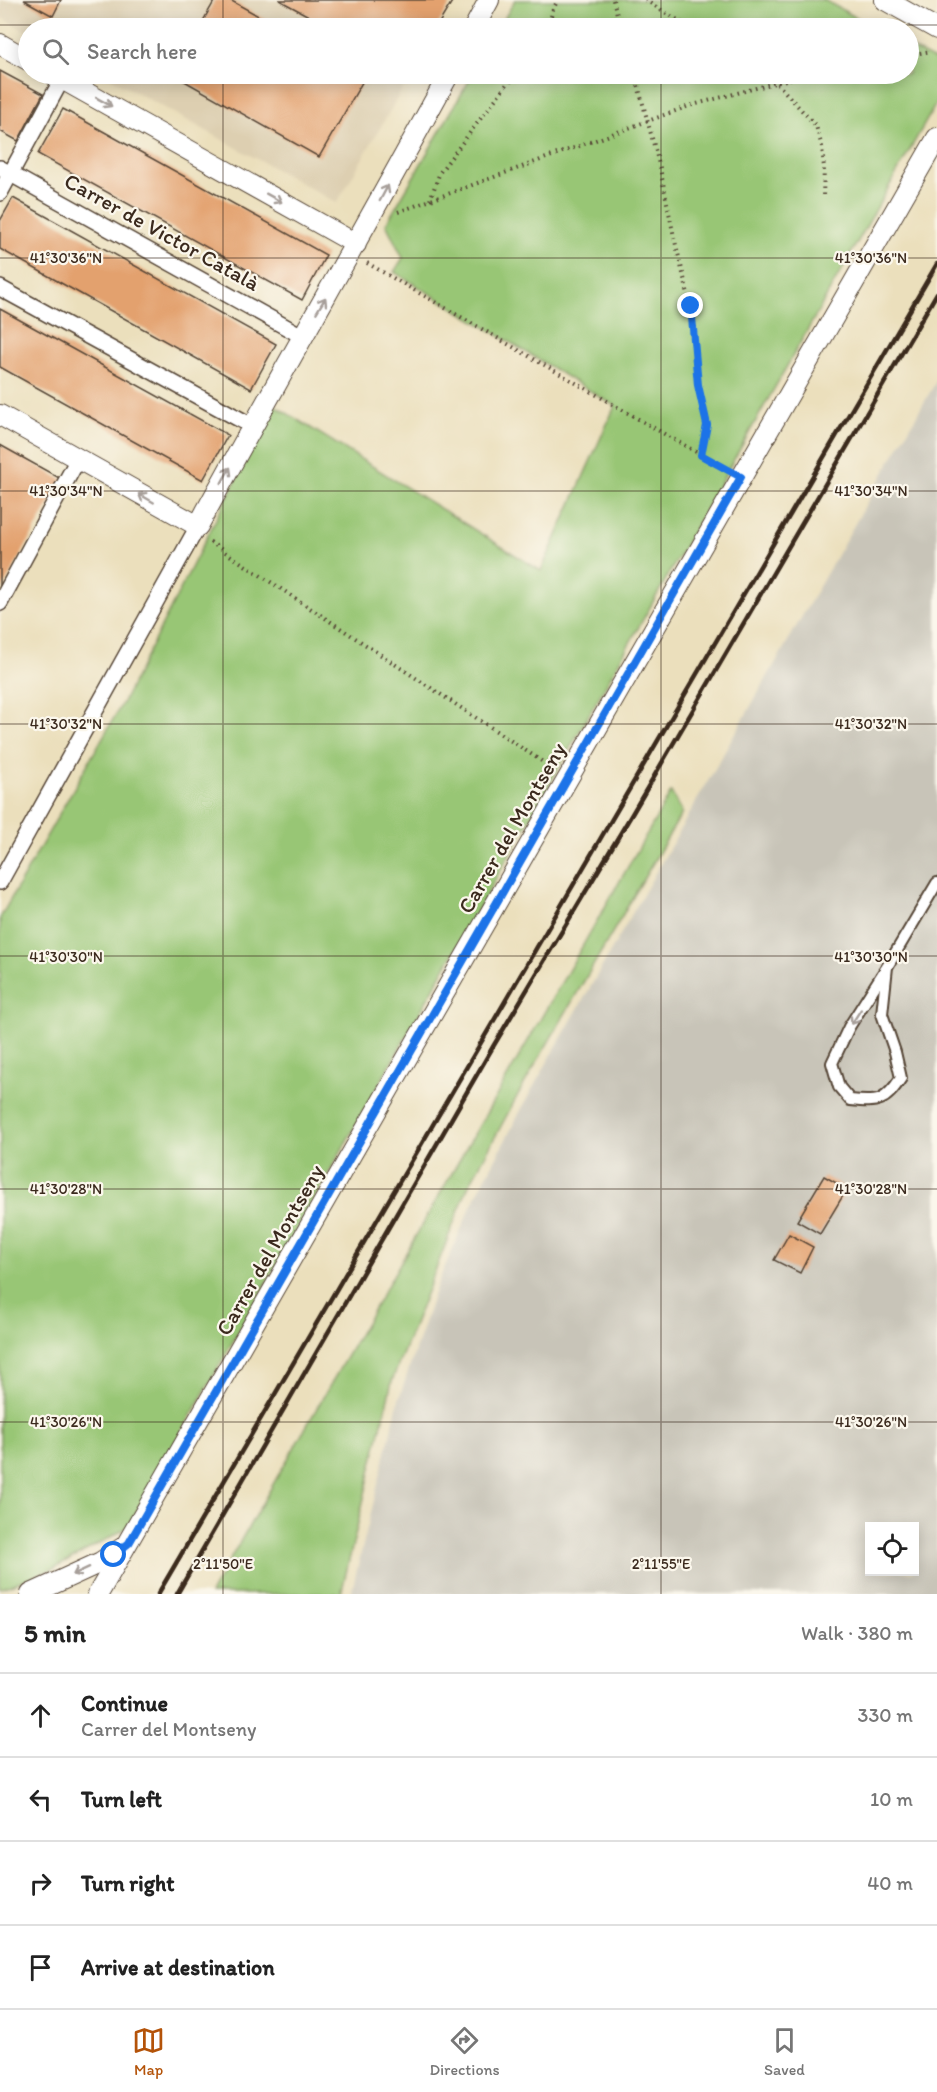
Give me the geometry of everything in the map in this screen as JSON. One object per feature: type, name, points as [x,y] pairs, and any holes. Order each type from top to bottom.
[{"type":"street","points":[[479,18],[489,0]]},
{"type":"street","points":[[885,0],[917,18]]},
{"type":"street","points":[[919,19],[937,29]]},
{"type":"street","points":[[0,44],[18,54]]},
{"type":"street","points":[[0,193],[6,171],[54,84]]},
{"type":"street","points":[[72,84],[354,249]]},
{"type":"street","points":[[0,882],[302,336],[354,249],[444,84]]},
{"type":"street","name":"Carrer del Montseny","points":[[98,1594],[937,138]]},
{"type":"street","name":"Carrer de Victor Català","points":[[6,171],[302,336]]},
{"type":"street","points":[[0,288],[252,426]]},
{"type":"street","points":[[0,415],[196,529]]},
{"type":"street","points":[[0,603],[78,459]]},
{"type":"street","name":"Carrer del Montseny","points":[[31,1594],[101,1562],[129,1543]]},
{"type":"lane","points":[[887,967],[882,1014],[901,1078],[890,1094],[871,1102],[850,1100],[839,1087],[832,1063],[849,1027],[937,883]]},
{"type":"path","points":[[551,18],[558,0]]},
{"type":"path","points":[[613,0],[618,18]]},
{"type":"path","points":[[645,0],[675,18]]},
{"type":"path","points":[[919,53],[937,50]]},
{"type":"path","points":[[430,200],[440,172],[507,84]]},
{"type":"path","points":[[638,84],[660,168],[691,306],[698,385],[707,425],[701,455]]},
{"type":"path","points":[[369,222],[689,106],[769,84]]},
{"type":"path","points":[[778,84],[816,126],[822,147],[823,197]]},
{"type":"path","points":[[354,249],[741,477]]},
{"type":"path","points":[[196,529],[568,779]]},
{"type":"shaded area","points":[[0,0],[453,0],[442,18],[18,18],[18,27],[0,17]]},
{"type":"shaded area","points":[[121,84],[405,84],[337,203]]},
{"type":"shaded area","points":[[937,380],[937,1594],[351,1594],[399,1399],[435,1290],[472,1204],[531,1091]]},
{"type":"green space","points":[[515,0],[824,0],[857,18],[505,18]]},
{"type":"green space","points":[[919,52],[937,61],[937,102],[127,1528],[57,1567],[0,1589],[0,918],[124,700],[274,405],[541,571],[615,406],[394,272],[403,258],[386,224],[467,84],[919,84]]},
{"type":"green space","points":[[671,792],[682,813],[520,1091],[468,1187],[392,1381],[341,1594],[210,1594]]},
{"type":"building","points":[[24,0],[61,0],[53,16]]},
{"type":"building","points":[[215,0],[230,0],[262,18],[205,18]]},
{"type":"building","points":[[279,0],[453,0],[442,18],[312,18]]},
{"type":"building","points":[[0,71],[18,81],[18,84],[24,84],[43,94],[18,141],[0,131]]},
{"type":"building","points":[[190,84],[361,84],[319,157]]},
{"type":"building","points":[[63,109],[326,255],[302,300],[38,154]]},
{"type":"building","points":[[13,198],[276,344],[251,389],[0,249],[0,221]]},
{"type":"building","points":[[0,309],[228,435],[203,480],[0,367]]},
{"type":"building","points":[[0,445],[63,480],[0,593]]},
{"type":"building","points":[[824,1176],[847,1189],[820,1234],[797,1221]]},
{"type":"building","points":[[789,1234],[813,1247],[800,1273],[774,1260]]},
{"type":"railway","points":[[158,1594],[937,264]]},
{"type":"railway","points":[[177,1594],[494,1045],[937,293]]},
{"type":"route","points":[[114,1555],[129,1543],[741,477],[701,455],[707,425],[698,385],[691,306]]}]
